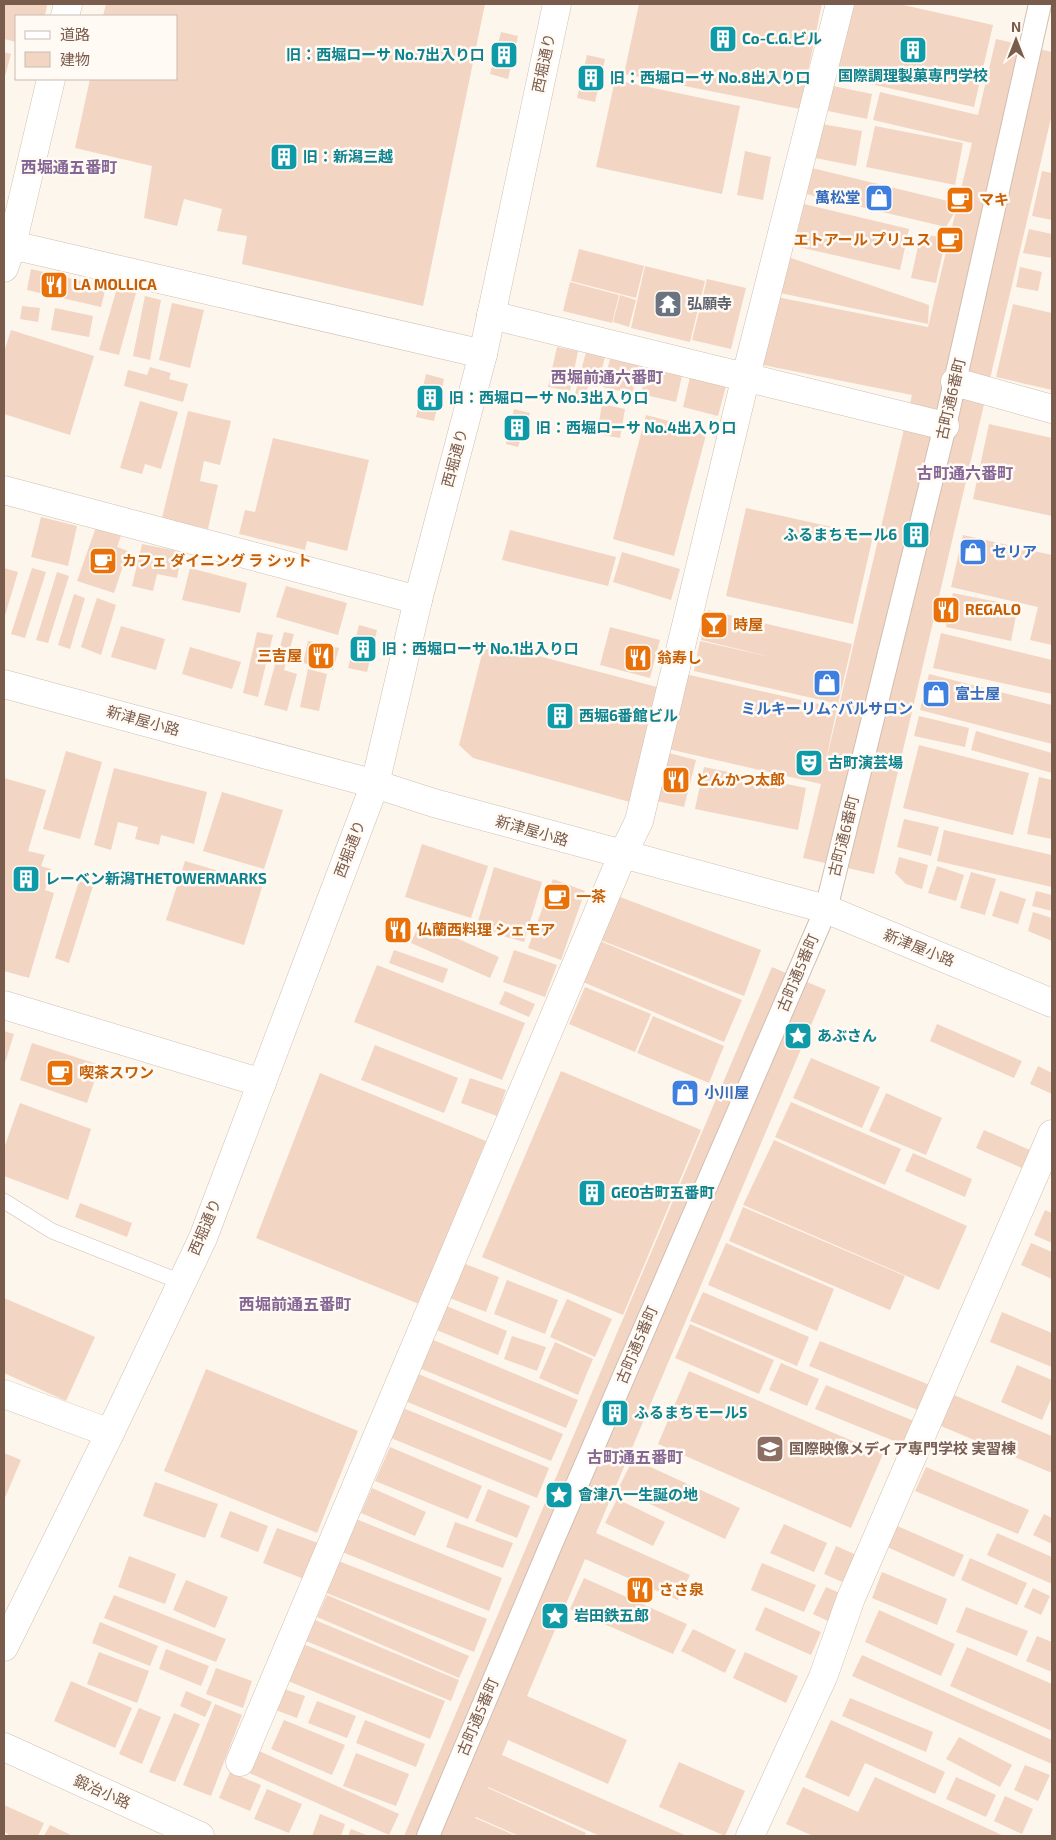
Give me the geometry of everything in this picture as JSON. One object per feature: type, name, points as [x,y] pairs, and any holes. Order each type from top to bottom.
[{"type":"street","name":"西堀通り","points":[[4,1647],[110,1433],[203,1238],[375,784],[418,600],[483,354],[556,4]]},
{"type":"street","points":[[240,1762],[622,856],[639,821],[746,376],[840,4]]},
{"type":"street","name":"古町通6番町","points":[[826,910],[945,426],[1040,4]]},
{"type":"street","points":[[51,80],[8,256],[483,354]]},
{"type":"street","points":[[490,315],[945,426]]},
{"type":"street","points":[[955,382],[1052,409]]},
{"type":"street","points":[[4,490],[418,600]]},
{"type":"street","name":"新津屋小路","points":[[4,684],[375,784],[434,804],[622,856],[826,910],[1052,1003]]},
{"type":"street","name":"古町通5番町","points":[[428,1836],[554,1538],[826,910]]},
{"type":"street","points":[[4,1005],[262,1083]]},
{"type":"street","points":[[750,1836],[823,1677],[852,1598],[1052,1134]]},
{"type":"street","points":[[4,1394],[110,1433]]},
{"type":"street","name":"鍛冶小路","points":[[4,1747],[200,1836]]},
{"type":"lane","points":[[4,1201],[52,1231],[181,1282]]},
{"type":"building","points":[[4,4],[47,5],[45,15],[15,15],[15,42],[4,39]]},
{"type":"building","name":"旧：新潟三越","points":[[106,4],[485,4],[423,306],[242,264],[247,236],[217,231],[222,209],[184,199],[177,226],[144,218],[152,166],[75,148],[90,80],[178,80],[178,15],[103,15]]},
{"type":"building","name":"Co-C.G.ビル","points":[[639,4],[822,4],[800,109],[624,74]]},
{"type":"building","name":"国際調理製菓専門学校","points":[[850,4],[899,4],[993,25],[974,107],[834,76]]},
{"type":"building","name":"旧：西堀ローサ No.7出入り口","points":[[501,32],[518,36],[508,79],[490,74]]},
{"type":"building","name":"ふるまちモール6","points":[[996,39],[1052,52],[1052,114],[874,874],[803,858],[821,784],[668,749],[685,674],[837,708],[824,770],[912,395],[763,365],[777,297],[928,327],[972,143],[873,120],[880,92],[978,115]]},
{"type":"building","points":[[4,52],[11,54],[4,80]]},
{"type":"building","name":"旧：西堀ローサ No.8出入り口","points":[[587,55],[605,59],[595,102],[577,98]]},
{"type":"building","points":[[615,80],[740,106],[722,194],[596,167]]},
{"type":"building","points":[[833,86],[872,94],[867,119],[828,111]]},
{"type":"building","points":[[816,123],[862,131],[856,166],[810,157]]},
{"type":"building","points":[[875,126],[963,143],[955,185],[866,167]]},
{"type":"building","points":[[745,151],[771,157],[763,200],[737,195]]},
{"type":"building","name":"萬松堂","points":[[812,168],[952,202],[955,212],[946,227],[806,194]]},
{"type":"building","points":[[1042,171],[1052,173],[1052,220],[1032,216]]},
{"type":"building","points":[[804,204],[909,229],[900,270],[794,246]]},
{"type":"building","points":[[1029,229],[1052,234],[1052,258],[1023,253]]},
{"type":"building","points":[[921,233],[946,239],[936,283],[911,278]]},
{"type":"building","points":[[579,249],[644,266],[636,298],[571,281]]},
{"type":"building","points":[[788,257],[929,305],[928,324],[780,293]]},
{"type":"building","name":"弘願寺","points":[[645,266],[705,281],[690,342],[631,328]]},
{"type":"building","points":[[1020,267],[1042,272],[1038,291],[1016,287]]},
{"type":"building","points":[[31,269],[106,287],[101,307],[27,290]]},
{"type":"building","points":[[707,279],[746,288],[731,349],[692,340]]},
{"type":"building","points":[[570,282],[619,295],[612,323],[563,311]]},
{"type":"building","points":[[117,288],[136,293],[119,355],[99,350]]},
{"type":"building","points":[[620,295],[636,300],[629,327],[613,322]]},
{"type":"building","points":[[145,296],[161,300],[150,360],[133,356]]},
{"type":"building","points":[[172,303],[204,310],[190,368],[159,360]]},
{"type":"building","points":[[1013,304],[1052,313],[1052,390],[996,377]]},
{"type":"building","points":[[22,306],[40,308],[38,322],[20,319]]},
{"type":"building","points":[[55,308],[93,316],[89,337],[51,330]]},
{"type":"building","points":[[11,330],[94,356],[70,435],[4,414],[4,352]]},
{"type":"building","points":[[557,347],[578,351],[570,391],[548,387]]},
{"type":"building","points":[[586,352],[605,357],[597,387],[588,385],[586,397],[575,394]]},
{"type":"building","points":[[610,359],[639,365],[632,394],[603,387]]},
{"type":"building","points":[[150,367],[171,373],[169,379],[188,384],[183,402],[124,386],[128,370],[147,375]]},
{"type":"building","points":[[647,368],[682,376],[676,402],[641,394]]},
{"type":"building","name":"旧：西堀ローサ No.3出入り口","points":[[426,374],[444,379],[434,421],[416,417]]},
{"type":"building","points":[[690,377],[726,386],[718,416],[683,407]]},
{"type":"building","points":[[140,401],[178,412],[161,469],[145,464],[142,474],[120,468]]},
{"type":"building","points":[[602,404],[625,409],[620,438],[597,434]]},
{"type":"building","name":"旧：西堀ローサ No.4出入り口","points":[[514,409],[530,413],[518,447],[506,444]]},
{"type":"building","points":[[188,411],[231,421],[220,465],[204,461],[200,481],[218,485],[208,529],[162,518]]},
{"type":"building","points":[[646,415],[707,431],[674,556],[613,539]]},
{"type":"building","points":[[989,424],[1052,438],[1052,516],[973,499]]},
{"type":"building","points":[[273,438],[369,460],[347,551],[307,541],[305,550],[239,534],[245,510],[255,512]]},
{"type":"building","points":[[746,508],[873,536],[853,624],[726,596]]},
{"type":"building","points":[[41,517],[77,526],[68,566],[31,557]]},
{"type":"building","points":[[96,527],[121,536],[117,547],[128,551],[114,593],[77,581]]},
{"type":"building","points":[[510,530],[616,557],[608,586],[502,560]]},
{"type":"building","points":[[963,535],[1052,555],[1052,645],[1030,640],[1038,607],[951,587]]},
{"type":"building","points":[[142,544],[182,552],[177,578],[157,574],[153,591],[132,586]]},
{"type":"building","points":[[622,552],[680,569],[671,600],[613,582]]},
{"type":"building","points":[[4,568],[18,572],[4,619]]},
{"type":"building","points":[[32,568],[46,572],[25,638],[11,634]]},
{"type":"building","points":[[190,568],[247,583],[240,613],[182,600]]},
{"type":"building","points":[[57,572],[69,576],[48,643],[36,640]]},
{"type":"building","points":[[286,586],[347,603],[338,635],[276,617]]},
{"type":"building","points":[[953,593],[1018,606],[1011,641],[946,627]]},
{"type":"building","points":[[74,594],[85,598],[70,649],[58,645]]},
{"type":"building","points":[[97,598],[116,605],[101,655],[81,647]]},
{"type":"building","points":[[708,610],[852,644],[838,704],[694,671],[700,641],[775,658],[701,640]]},
{"type":"building","name":"旧：西堀ローサ No.1出入り口","points":[[359,625],[377,630],[367,672],[348,668]]},
{"type":"building","points":[[121,626],[165,639],[156,670],[111,657]]},
{"type":"building","points":[[610,627],[660,640],[650,678],[600,665]]},
{"type":"building","points":[[257,632],[273,635],[258,697],[243,693]]},
{"type":"building","points":[[284,632],[294,634],[284,670],[297,674],[287,711],[264,705]]},
{"type":"building","points":[[941,633],[1052,660],[1052,694],[933,668]]},
{"type":"building","name":"三吉屋","points":[[308,641],[339,648],[333,670],[303,663]]},
{"type":"building","name":"西堀6番館ビル","points":[[485,642],[657,687],[640,805],[473,758],[459,745]]},
{"type":"building","points":[[190,647],[241,662],[232,689],[182,674]]},
{"type":"building","points":[[308,669],[327,674],[319,711],[300,707]]},
{"type":"building","points":[[929,674],[1052,705],[1052,744],[920,710]]},
{"type":"building","points":[[919,716],[969,728],[965,747],[914,736]]},
{"type":"building","points":[[976,731],[1052,753],[1052,773],[971,750]]},
{"type":"building","points":[[919,745],[1029,773],[1013,835],[903,808]]},
{"type":"building","points":[[66,751],[102,762],[80,839],[43,829]]},
{"type":"building","name":"とんかつ太郎","points":[[669,753],[696,760],[684,807],[657,801]]},
{"type":"building","points":[[704,767],[806,788],[798,830],[695,809]]},
{"type":"building","points":[[114,768],[207,792],[194,844],[161,835],[159,845],[135,839],[138,827],[118,822],[111,850],[94,845]]},
{"type":"building","points":[[1039,777],[1052,780],[1052,839],[1027,834]]},
{"type":"building","name":"レーベン新潟THETOWERMARKS","points":[[4,778],[46,790],[28,851],[45,855],[41,866],[51,869],[45,890],[54,893],[29,978],[4,971]]},
{"type":"building","points":[[222,792],[283,810],[264,869],[203,851]]},
{"type":"building","points":[[904,819],[939,827],[931,856],[897,847]]},
{"type":"building","points":[[944,830],[1052,855],[1052,887],[937,861]]},
{"type":"building","points":[[422,844],[488,866],[471,918],[405,897]]},
{"type":"building","points":[[899,857],[928,865],[922,889],[906,884],[895,873]]},
{"type":"building","points":[[185,861],[263,884],[244,945],[166,920]]},
{"type":"building","points":[[937,866],[964,875],[956,901],[928,893]]},
{"type":"building","points":[[494,867],[542,882],[524,942],[476,928]]},
{"type":"building","points":[[971,872],[996,879],[985,915],[960,908]]},
{"type":"building","points":[[553,879],[585,891],[561,960],[528,948]]},
{"type":"building","points":[[79,881],[93,886],[69,963],[55,958]]},
{"type":"building","points":[[1000,891],[1026,899],[1018,924],[992,916]]},
{"type":"building","points":[[1036,891],[1052,895],[1052,911],[1032,906]]},
{"type":"building","points":[[612,894],[761,950],[744,996],[595,938]]},
{"type":"building","points":[[1033,912],[1052,918],[1052,941],[1028,931]]},
{"type":"building","points":[[420,922],[499,957],[490,978],[411,943]]},
{"type":"building","points":[[600,941],[742,1000],[724,1042],[583,982]]},
{"type":"building","points":[[394,950],[448,969],[443,983],[389,963]]},
{"type":"building","points":[[514,950],[557,965],[545,997],[503,982]]},
{"type":"building","points":[[377,965],[525,1023],[502,1080],[354,1022]]},
{"type":"building","name":"ふるまちモール5","points":[[772,967],[826,990],[596,1533],[690,1575],[678,1600],[585,1559],[527,1696],[627,1740],[608,1784],[508,1740],[502,1755],[687,1836],[600,1836],[488,1787],[586,1833],[585,1836],[519,1836],[476,1817],[516,1836],[404,1836]]},
{"type":"building","points":[[585,987],[651,1014],[635,1052],[569,1024]]},
{"type":"building","points":[[505,991],[535,1004],[529,1017],[499,1004]]},
{"type":"building","points":[[653,1016],[724,1046],[709,1083],[637,1053]]},
{"type":"building","points":[[937,1024],[1022,1061],[1014,1078],[930,1041]]},
{"type":"building","points":[[4,1031],[14,1034],[4,1066]]},
{"type":"building","name":"喫茶スワン","points":[[32,1043],[100,1065],[87,1103],[20,1080]]},
{"type":"building","points":[[375,1045],[458,1078],[444,1113],[361,1080]]},
{"type":"building","points":[[811,1058],[880,1087],[862,1128],[793,1098]]},
{"type":"building","points":[[1038,1066],[1052,1073],[1052,1094],[1030,1084]]},
{"type":"building","name":"GEO古町五番町","points":[[561,1071],[701,1130],[623,1315],[482,1257]]},
{"type":"building","points":[[320,1073],[486,1141],[419,1304],[256,1238]]},
{"type":"building","points":[[470,1078],[506,1090],[497,1116],[461,1103]]},
{"type":"building","points":[[886,1093],[942,1118],[926,1155],[869,1131]]},
{"type":"building","points":[[791,1102],[901,1149],[885,1185],[775,1137]]},
{"type":"building","points":[[20,1103],[91,1129],[68,1200],[4,1176],[4,1148]]},
{"type":"building","points":[[984,1130],[1030,1150],[1022,1168],[976,1148]]},
{"type":"building","points":[[774,1140],[967,1226],[939,1290],[743,1205]]},
{"type":"building","points":[[913,1153],[972,1179],[965,1197],[905,1171]]},
{"type":"building","points":[[80,1203],[132,1223],[127,1237],[75,1217]]},
{"type":"building","points":[[743,1207],[905,1276],[890,1310],[729,1241]]},
{"type":"building","points":[[1045,1210],[1052,1213],[1052,1243],[1034,1235]]},
{"type":"building","points":[[726,1243],[834,1289],[817,1331],[708,1285]]},
{"type":"building","points":[[1031,1243],[1052,1252],[1052,1279],[1021,1265]]},
{"type":"building","points":[[460,1262],[499,1277],[486,1312],[447,1297]]},
{"type":"building","points":[[507,1280],[558,1300],[545,1334],[494,1314]]},
{"type":"building","points":[[703,1292],[809,1337],[797,1366],[690,1321]]},
{"type":"building","points":[[4,1298],[95,1337],[66,1401],[4,1373]]},
{"type":"building","points":[[567,1299],[612,1319],[595,1357],[550,1337]]},
{"type":"building","points":[[444,1305],[507,1331],[498,1355],[434,1329]]},
{"type":"building","points":[[1002,1312],[1052,1333],[1052,1367],[990,1342]]},
{"type":"building","points":[[690,1324],[774,1360],[759,1394],[675,1358]]},
{"type":"building","points":[[512,1336],[546,1347],[537,1371],[504,1359]]},
{"type":"building","points":[[431,1339],[578,1400],[566,1428],[419,1368]]},
{"type":"building","points":[[820,1341],[930,1385],[920,1411],[809,1366]]},
{"type":"building","points":[[555,1342],[593,1359],[578,1395],[539,1378]]},
{"type":"building","points":[[781,1363],[819,1379],[807,1406],[769,1390]]},
{"type":"building","points":[[1017,1365],[1052,1380],[1052,1397],[1042,1420],[1001,1402]]},
{"type":"building","points":[[206,1369],[358,1431],[317,1533],[164,1471]]},
{"type":"building","name":"国際映像メディア専門学校 実習棟","points":[[689,1371],[883,1454],[851,1528],[658,1444]]},
{"type":"building","points":[[416,1373],[563,1434],[551,1461],[405,1401]]},
{"type":"building","points":[[826,1385],[914,1421],[904,1445],[815,1409]]},
{"type":"building","points":[[954,1395],[1052,1436],[1052,1473],[941,1426]]},
{"type":"building","points":[[403,1408],[549,1468],[537,1498],[391,1438]]},
{"type":"building","points":[[390,1447],[482,1486],[468,1519],[375,1481]]},
{"type":"building","points":[[4,1453],[21,1460],[4,1500]]},
{"type":"building","points":[[633,1459],[740,1508],[725,1539],[618,1489]]},
{"type":"building","points":[[926,1467],[1029,1510],[1018,1534],[915,1491]]},
{"type":"building","points":[[155,1482],[218,1504],[205,1538],[143,1516]]},
{"type":"building","points":[[372,1488],[426,1512],[415,1536],[361,1513]]},
{"type":"building","points":[[488,1489],[530,1506],[517,1538],[475,1521]]},
{"type":"building","points":[[617,1499],[665,1522],[653,1546],[605,1523]]},
{"type":"building","points":[[230,1511],[268,1526],[258,1552],[220,1537]]},
{"type":"building","points":[[1044,1514],[1052,1518],[1052,1544],[1033,1535]]},
{"type":"building","points":[[356,1519],[502,1578],[489,1611],[342,1552]]},
{"type":"building","points":[[455,1522],[513,1543],[503,1568],[446,1547]]},
{"type":"building","points":[[784,1524],[827,1543],[814,1572],[770,1553]]},
{"type":"building","points":[[895,1525],[964,1555],[954,1577],[885,1546]]},
{"type":"building","points":[[277,1528],[318,1543],[304,1579],[263,1563]]},
{"type":"building","points":[[997,1533],[1052,1557],[1052,1584],[987,1555]]},
{"type":"building","points":[[836,1546],[859,1556],[847,1584],[824,1574]]},
{"type":"building","points":[[129,1556],[176,1574],[165,1604],[118,1587]]},
{"type":"building","points":[[970,1558],[1027,1583],[1017,1605],[961,1580]]},
{"type":"building","points":[[336,1560],[487,1619],[474,1652],[324,1592]]},
{"type":"building","points":[[762,1563],[816,1585],[804,1612],[751,1590]]},
{"type":"building","points":[[882,1572],[947,1599],[937,1625],[872,1598]]},
{"type":"building","points":[[584,1578],[687,1624],[673,1654],[570,1609]]},
{"type":"building","points":[[186,1580],[228,1597],[215,1628],[173,1610]]},
{"type":"building","points":[[826,1587],[851,1598],[832,1623],[813,1614]]},
{"type":"building","points":[[1033,1588],[1050,1596],[1041,1615],[1024,1607]]},
{"type":"building","points":[[114,1595],[226,1639],[216,1662],[104,1618]]},
{"type":"building","points":[[327,1595],[469,1656],[459,1678],[317,1617]]},
{"type":"building","points":[[765,1607],[821,1632],[811,1655],[755,1630]]},
{"type":"building","points":[[966,1607],[1028,1631],[1017,1656],[956,1632]]},
{"type":"building","points":[[879,1610],[955,1644],[941,1676],[865,1642]]},
{"type":"building","points":[[315,1620],[459,1680],[451,1701],[306,1641]]},
{"type":"building","points":[[100,1622],[158,1646],[150,1666],[92,1643]]},
{"type":"building","points":[[693,1629],[736,1650],[725,1673],[681,1651]]},
{"type":"building","points":[[1037,1636],[1052,1642],[1052,1672],[1026,1661]]},
{"type":"building","points":[[303,1644],[445,1701],[430,1739],[288,1681]]},
{"type":"building","points":[[967,1647],[1052,1684],[1052,1731],[950,1686]]},
{"type":"building","points":[[166,1649],[209,1666],[201,1686],[159,1669]]},
{"type":"building","points":[[99,1652],[149,1671],[137,1703],[87,1684]]},
{"type":"building","points":[[745,1652],[798,1676],[786,1703],[733,1678]]},
{"type":"building","points":[[862,1655],[1052,1740],[1052,1764],[852,1676]]},
{"type":"building","points":[[216,1668],[252,1681],[243,1708],[206,1694]]},
{"type":"building","points":[[71,1681],[132,1708],[115,1748],[54,1721]]},
{"type":"building","points":[[281,1688],[305,1696],[297,1718],[273,1709]]},
{"type":"building","points":[[186,1691],[212,1702],[205,1717],[180,1706]]},
{"type":"building","points":[[850,1698],[933,1732],[926,1752],[842,1716]]},
{"type":"building","points":[[317,1701],[356,1716],[347,1738],[308,1723]]},
{"type":"building","points":[[215,1704],[242,1715],[211,1796],[183,1785]]},
{"type":"building","points":[[139,1708],[161,1717],[142,1764],[119,1754]]},
{"type":"building","points":[[174,1713],[200,1724],[175,1782],[149,1772]]},
{"type":"building","points":[[284,1720],[345,1745],[332,1775],[271,1749]]},
{"type":"building","points":[[365,1720],[425,1744],[416,1767],[356,1743]]},
{"type":"building","points":[[831,1720],[945,1772],[935,1794],[865,1763],[849,1797],[805,1777]]},
{"type":"building","points":[[959,1737],[1012,1765],[1000,1787],[946,1759]]},
{"type":"building","points":[[257,1750],[399,1814],[389,1835],[247,1772]]},
{"type":"building","points":[[356,1753],[409,1774],[396,1806],[343,1786]]},
{"type":"building","points":[[679,1762],[745,1791],[725,1836],[659,1807]]},
{"type":"building","points":[[1025,1765],[1050,1775],[1038,1801],[1014,1790]]},
{"type":"building","points":[[230,1772],[261,1785],[250,1811],[219,1798]]},
{"type":"building","points":[[875,1777],[1004,1836],[813,1836],[786,1824],[803,1787],[858,1812]]},
{"type":"building","points":[[956,1777],[996,1795],[986,1817],[946,1799]]},
{"type":"building","points":[[267,1789],[302,1804],[289,1833],[254,1819]]},
{"type":"building","points":[[1005,1796],[1033,1809],[1022,1834],[994,1821]]},
{"type":"building","points":[[4,1805],[44,1823],[38,1836],[10,1836],[4,1831]]},
{"type":"building","points":[[320,1814],[345,1824],[341,1836],[312,1836]]},
{"type":"building","points":[[50,1825],[73,1836],[44,1836]]},
{"type":"building","points":[[351,1829],[369,1836],[348,1836]]},
{"type":"place","name":"Co-C.G.ビル","points":[[723,39]]},
{"type":"place","name":"国際調理製菓専門学校","points":[[913,50]]},
{"type":"place","name":"旧：西堀ローサ No.7出入り口","points":[[504,55]]},
{"type":"place","name":"旧：西堀ローサ No.8出入り口","points":[[591,78]]},
{"type":"place","name":"旧：新潟三越","points":[[284,157]]},
{"type":"place","name":"萬松堂","points":[[879,198]]},
{"type":"place","name":"マキ","points":[[960,200]]},
{"type":"place","name":"エトアール プリュス","points":[[950,240]]},
{"type":"place","name":"LA MOLLICA","points":[[54,285]]},
{"type":"place","name":"弘願寺","points":[[668,304]]},
{"type":"place","name":"旧：西堀ローサ No.3出入り口","points":[[430,398]]},
{"type":"place","name":"旧：西堀ローサ No.4出入り口","points":[[517,428]]},
{"type":"place","name":"ふるまちモール6","points":[[916,535]]},
{"type":"place","name":"セリア","points":[[973,552]]},
{"type":"place","name":"カフェ ダイニング ラ シット","points":[[103,561]]},
{"type":"place","name":"REGALO","points":[[946,610]]},
{"type":"place","name":"時屋","points":[[714,625]]},
{"type":"place","name":"旧：西堀ローサ No.1出入り口","points":[[363,649]]},
{"type":"place","name":"三吉屋","points":[[321,656]]},
{"type":"place","name":"翁寿し","points":[[638,658]]},
{"type":"place","name":"ミルキーリム^バルサロン","points":[[827,683]]},
{"type":"place","name":"富士屋","points":[[936,694]]},
{"type":"place","name":"西堀6番館ビル","points":[[560,716]]},
{"type":"place","name":"古町演芸場","points":[[809,763]]},
{"type":"place","name":"とんかつ太郎","points":[[676,780]]},
{"type":"place","name":"レーベン新潟THETOWERMARKS","points":[[26,879]]},
{"type":"place","name":"一茶","points":[[557,897]]},
{"type":"place","name":"仏蘭西料理 シェモア","points":[[398,930]]},
{"type":"place","name":"あぶさん","points":[[798,1036]]},
{"type":"place","name":"喫茶スワン","points":[[60,1073]]},
{"type":"place","name":"小川屋","points":[[685,1093]]},
{"type":"place","name":"GEO古町五番町","points":[[592,1193]]},
{"type":"place","name":"ふるまちモール5","points":[[615,1413]]},
{"type":"place","name":"国際映像メディア専門学校 実習棟","points":[[770,1449]]},
{"type":"place","name":"會津八一生誕の地","points":[[559,1495]]},
{"type":"place","name":"ささ泉","points":[[640,1590]]},
{"type":"place","name":"岩田鉄五郎","points":[[555,1616]]},
{"type":"district","name":"西堀通五番町","points":[[69,167]]},
{"type":"district","name":"西堀前通六番町","points":[[607,377]]},
{"type":"district","name":"古町通六番町","points":[[965,473]]},
{"type":"district","name":"西堀前通五番町","points":[[295,1304]]},
{"type":"district","name":"古町通五番町","points":[[635,1457]]}]
